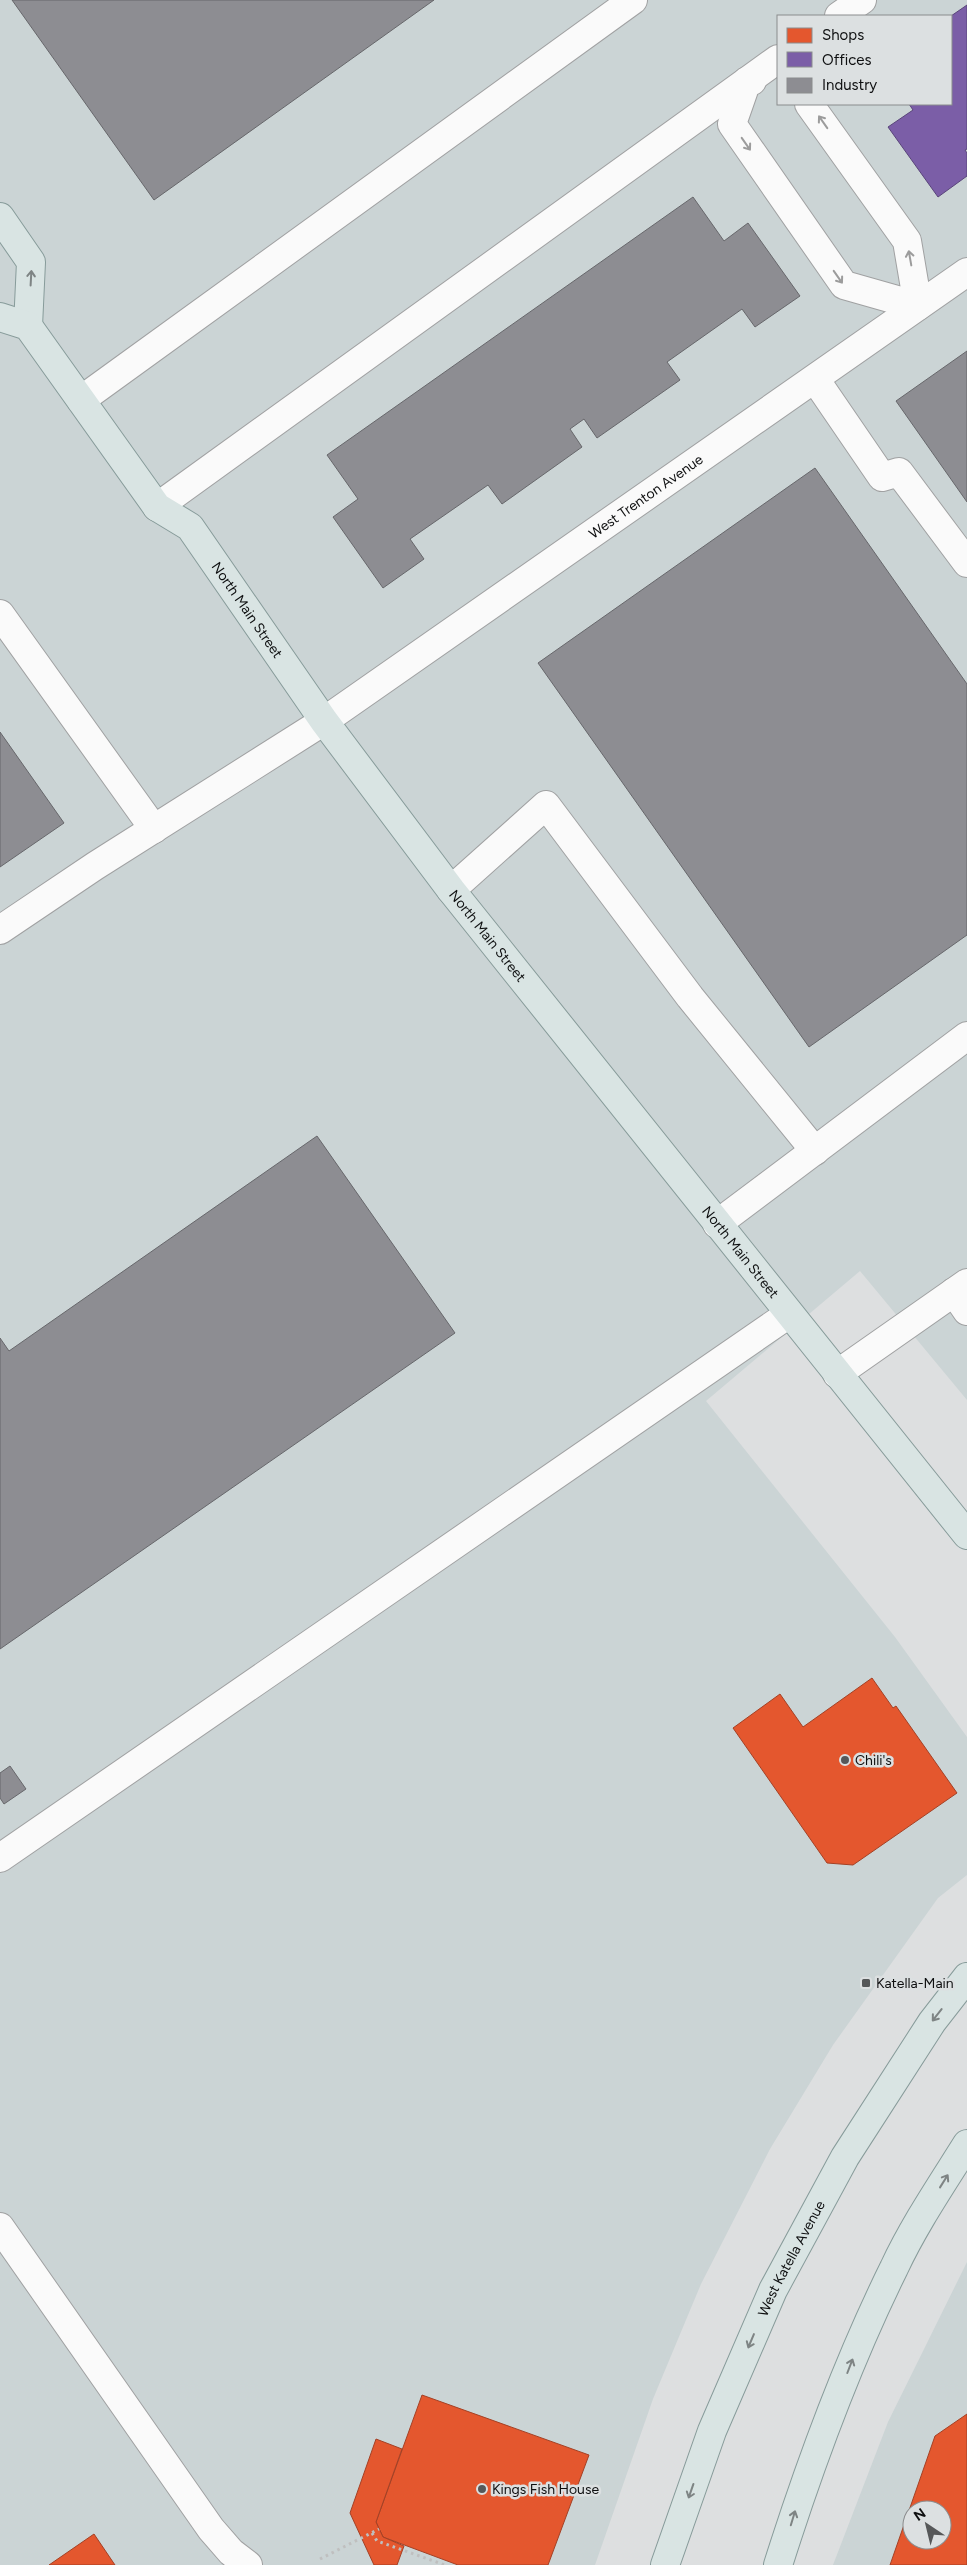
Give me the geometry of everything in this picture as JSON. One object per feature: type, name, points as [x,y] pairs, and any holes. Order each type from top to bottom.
[{"type":"main road","points":[[0,217],[31,262],[28,326],[0,317]]},
{"type":"main road","name":"North Main Street","points":[[28,326],[158,507],[190,527],[324,721],[451,890],[967,1535]]},
{"type":"main road","name":"West Katella Avenue","points":[[664,2565],[712,2431],[773,2290],[845,2157],[932,2022],[967,1976]]},
{"type":"main road","points":[[778,2565],[800,2495],[855,2353],[886,2284],[920,2219],[967,2144]]},
{"type":"street","points":[[81,400],[633,0]]},
{"type":"street","points":[[840,15],[862,0]]},
{"type":"street","points":[[158,507],[777,60]]},
{"type":"street","points":[[747,81],[777,79]]},
{"type":"street","points":[[747,81],[732,124],[844,286],[918,306],[907,241],[811,105]]},
{"type":"street","name":"West Trenton Avenue","points":[[0,930],[324,721],[967,272]]},
{"type":"street","points":[[815,378],[882,477],[899,472],[967,562]]},
{"type":"street","points":[[0,614],[154,829]]},
{"type":"street","points":[[451,890],[546,804],[690,997],[815,1151]]},
{"type":"street","points":[[717,1224],[967,1036]]},
{"type":"street","points":[[837,1374],[963,1295]]},
{"type":"street","points":[[0,1858],[789,1314]]},
{"type":"street","points":[[0,2227],[211,2529],[231,2552],[248,2565]]},
{"type":"path","points":[[320,2559],[379,2529]]},
{"type":"path","points":[[372,2533],[377,2541],[445,2565]]},
{"type":"shaded area","points":[[0,0],[967,0],[967,1400],[860,1271],[706,1401],[895,1637],[967,1737],[967,1875],[938,1898],[833,2045],[770,2149],[701,2284],[653,2399],[595,2565],[0,2565]]},
{"type":"shaded area","points":[[967,2262],[967,2565],[833,2565],[888,2422]]},
{"type":"building: Shops","name":"Chili's","points":[[872,1678],[893,1708],[896,1706],[957,1793],[853,1865],[827,1863],[733,1728],[780,1694],[803,1727]]},
{"type":"building: Shops","name":"Kings Fish House","points":[[422,2395],[589,2455],[548,2565],[458,2565],[383,2537],[376,2522]]},
{"type":"building: Shops","points":[[967,2414],[967,2565],[890,2565],[902,2531],[902,2550],[952,2550],[952,2500],[913,2500],[935,2436]]},
{"type":"building: Shops","points":[[376,2439],[402,2449],[376,2522],[383,2537],[404,2546],[397,2565],[374,2565],[350,2513]]},
{"type":"building: Shops","points":[[94,2534],[115,2565],[49,2565]]},
{"type":"building: Offices","points":[[967,5],[967,149],[965,150],[967,153],[967,176],[938,197],[888,127],[913,110],[910,105],[952,105],[952,15]]},
{"type":"building: Industry","points":[[12,0],[434,0],[154,200]]},
{"type":"building: Industry","points":[[693,197],[724,241],[748,223],[800,296],[755,327],[742,309],[667,362],[680,380],[597,438],[584,419],[570,429],[582,447],[502,504],[488,485],[410,539],[424,559],[383,588],[333,517],[358,499],[327,455]]},
{"type":"building: Industry","points":[[967,351],[967,502],[896,401]]},
{"type":"building: Industry","points":[[815,468],[967,684],[967,935],[809,1047],[538,663]]},
{"type":"building: Industry","points":[[0,732],[64,823],[0,867]]},
{"type":"building: Industry","points":[[317,1136],[455,1333],[0,1649],[0,1338],[9,1351]]},
{"type":"building: Industry","points":[[10,1766],[26,1789],[4,1804],[0,1798],[0,1773]]},
{"type":"place","name":"Chili's","points":[[845,1760]]},
{"type":"place","name":"Katella-Main","points":[[866,1983]]},
{"type":"place","name":"Kings Fish House","points":[[482,2489]]}]
